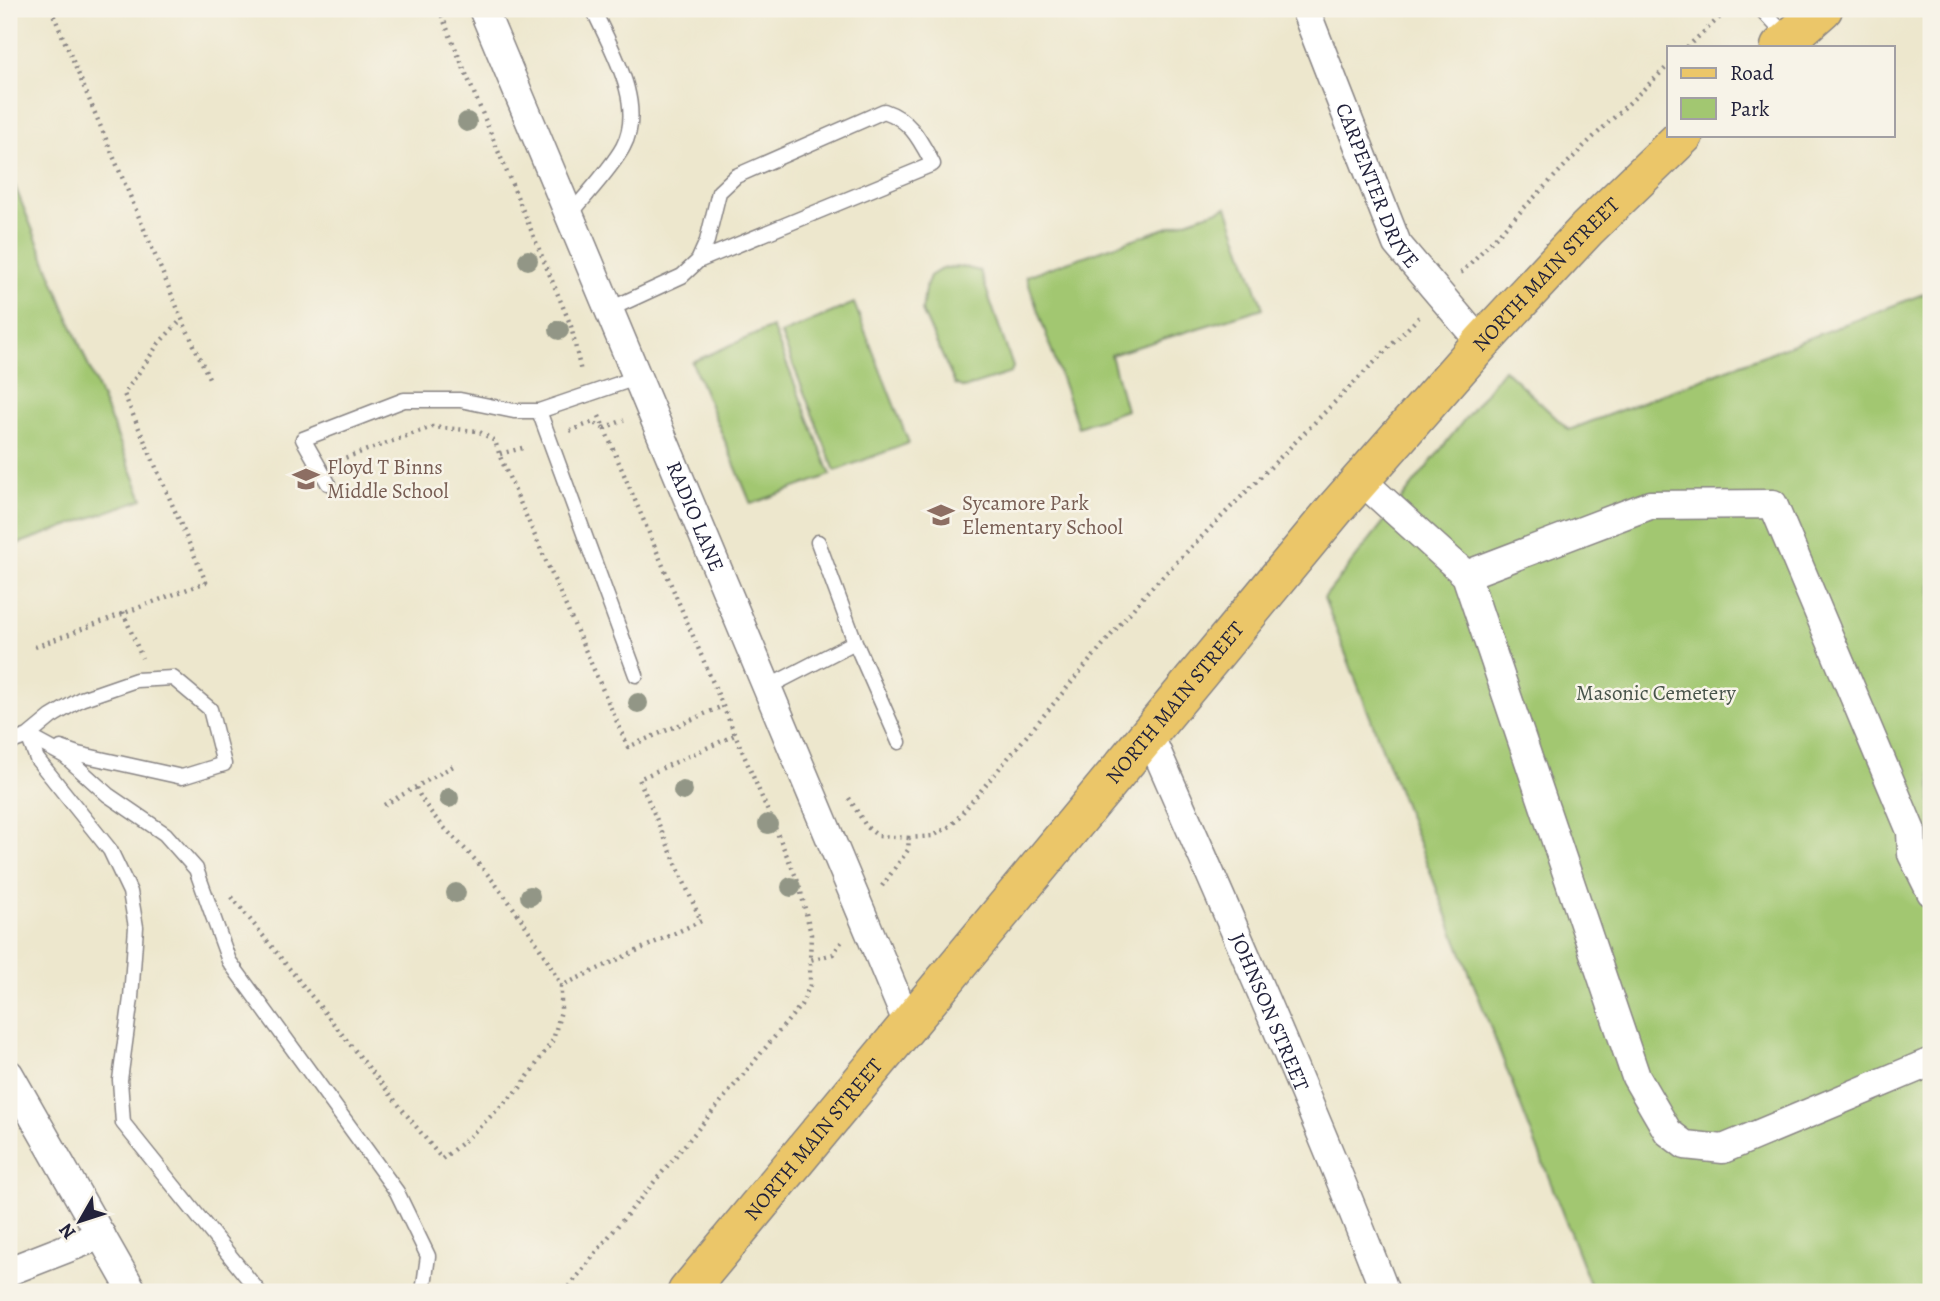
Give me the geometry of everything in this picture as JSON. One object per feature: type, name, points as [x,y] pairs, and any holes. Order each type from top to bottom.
[{"type":"main road","points":[[1784,43],[1823,9]]},
{"type":"main road","name":"NORTH MAIN STREET","points":[[687,1292],[1360,480],[1481,342],[1587,229],[1683,136]]},
{"type":"street","name":"RADIO LANE","points":[[483,9],[908,1024]]},
{"type":"street","name":"CARPENTER DRIVE","points":[[1305,9],[1397,244],[1481,342]]},
{"type":"street","points":[[1360,480],[1466,575],[1636,1077],[1668,1132],[1685,1145],[1723,1149],[1931,1062]]},
{"type":"street","points":[[1466,575],[1650,505],[1773,504],[1921,828],[1912,854],[1931,892]]},
{"type":"street","name":"JOHNSON STREET","points":[[1149,734],[1308,1101],[1385,1292]]},
{"type":"street","points":[[9,1074],[133,1292]]},
{"type":"street","points":[[9,1271],[102,1235]]},
{"type":"lane","points":[[569,216],[622,148],[631,126],[631,104],[593,9]]},
{"type":"lane","points":[[1761,9],[1784,43]]},
{"type":"lane","points":[[608,310],[682,276],[698,261],[933,164],[912,127],[899,116],[884,111],[736,176],[719,192],[707,241],[698,261]]},
{"type":"lane","points":[[328,483],[303,439],[404,400],[460,400],[514,411],[539,411],[636,378]]},
{"type":"lane","points":[[539,411],[636,675]]},
{"type":"lane","points":[[818,542],[855,642],[899,742]]},
{"type":"lane","points":[[766,688],[855,642]]},
{"type":"lane","points":[[9,743],[28,736],[51,717],[81,699],[136,680],[173,678],[210,709],[224,764],[182,777],[78,754],[28,736]]},
{"type":"lane","points":[[28,736],[37,759],[110,850],[130,892],[136,927],[131,998],[120,1080],[122,1123],[259,1292]]},
{"type":"lane","points":[[28,736],[65,756],[108,794],[165,834],[196,869],[229,961],[397,1192],[428,1256],[422,1292]]},
{"type":"path","points":[[51,9],[209,378]]},
{"type":"path","points":[[439,9],[571,326],[581,372]]},
{"type":"path","points":[[1688,46],[1729,9]]},
{"type":"path","points":[[1460,275],[1583,147],[1667,67]]},
{"type":"path","points":[[908,850],[909,838],[933,835],[952,825],[1148,591],[1422,315]]},
{"type":"path","points":[[35,647],[206,582],[124,394],[159,342],[182,319]]},
{"type":"path","points":[[562,434],[593,422],[604,428],[799,884],[811,934],[810,985],[801,1005],[565,1292]]},
{"type":"path","points":[[338,460],[432,427],[478,431],[495,441],[628,747],[723,706]]},
{"type":"path","points":[[499,454],[526,447]]},
{"type":"path","points":[[123,612],[143,661]]},
{"type":"path","points":[[561,986],[701,921],[639,779],[735,735]]},
{"type":"path","points":[[384,805],[455,765]]},
{"type":"path","points":[[225,888],[442,1158],[469,1137],[520,1088],[553,1040],[561,1011],[561,986],[541,950],[505,898],[478,863],[424,806],[415,788]]},
{"type":"path","points":[[810,960],[833,954]]},
{"type":"green space","points":[[9,172],[143,499],[9,547]]},
{"type":"green space","points":[[1227,207],[1263,308],[1111,355],[1126,410],[1078,427],[1026,276]]},
{"type":"green space","points":[[963,267],[980,271],[1013,367],[1011,373],[964,388],[955,384],[922,311],[930,276],[943,268]]},
{"type":"green space","name":"Masonic Cemetery","points":[[1931,291],[1931,1286],[1915,1292],[1593,1292],[1324,598],[1504,369],[1569,430]]},
{"type":"green space","points":[[854,303],[909,443],[835,471],[781,334]]},
{"type":"green space","points":[[772,327],[831,475],[751,504],[692,362]]},
{"type":"place","name":"Floyd T Binns Middle School","points":[[306,479]]},
{"type":"place","name":"Sycamore Park Elementary School","points":[[941,515]]}]
